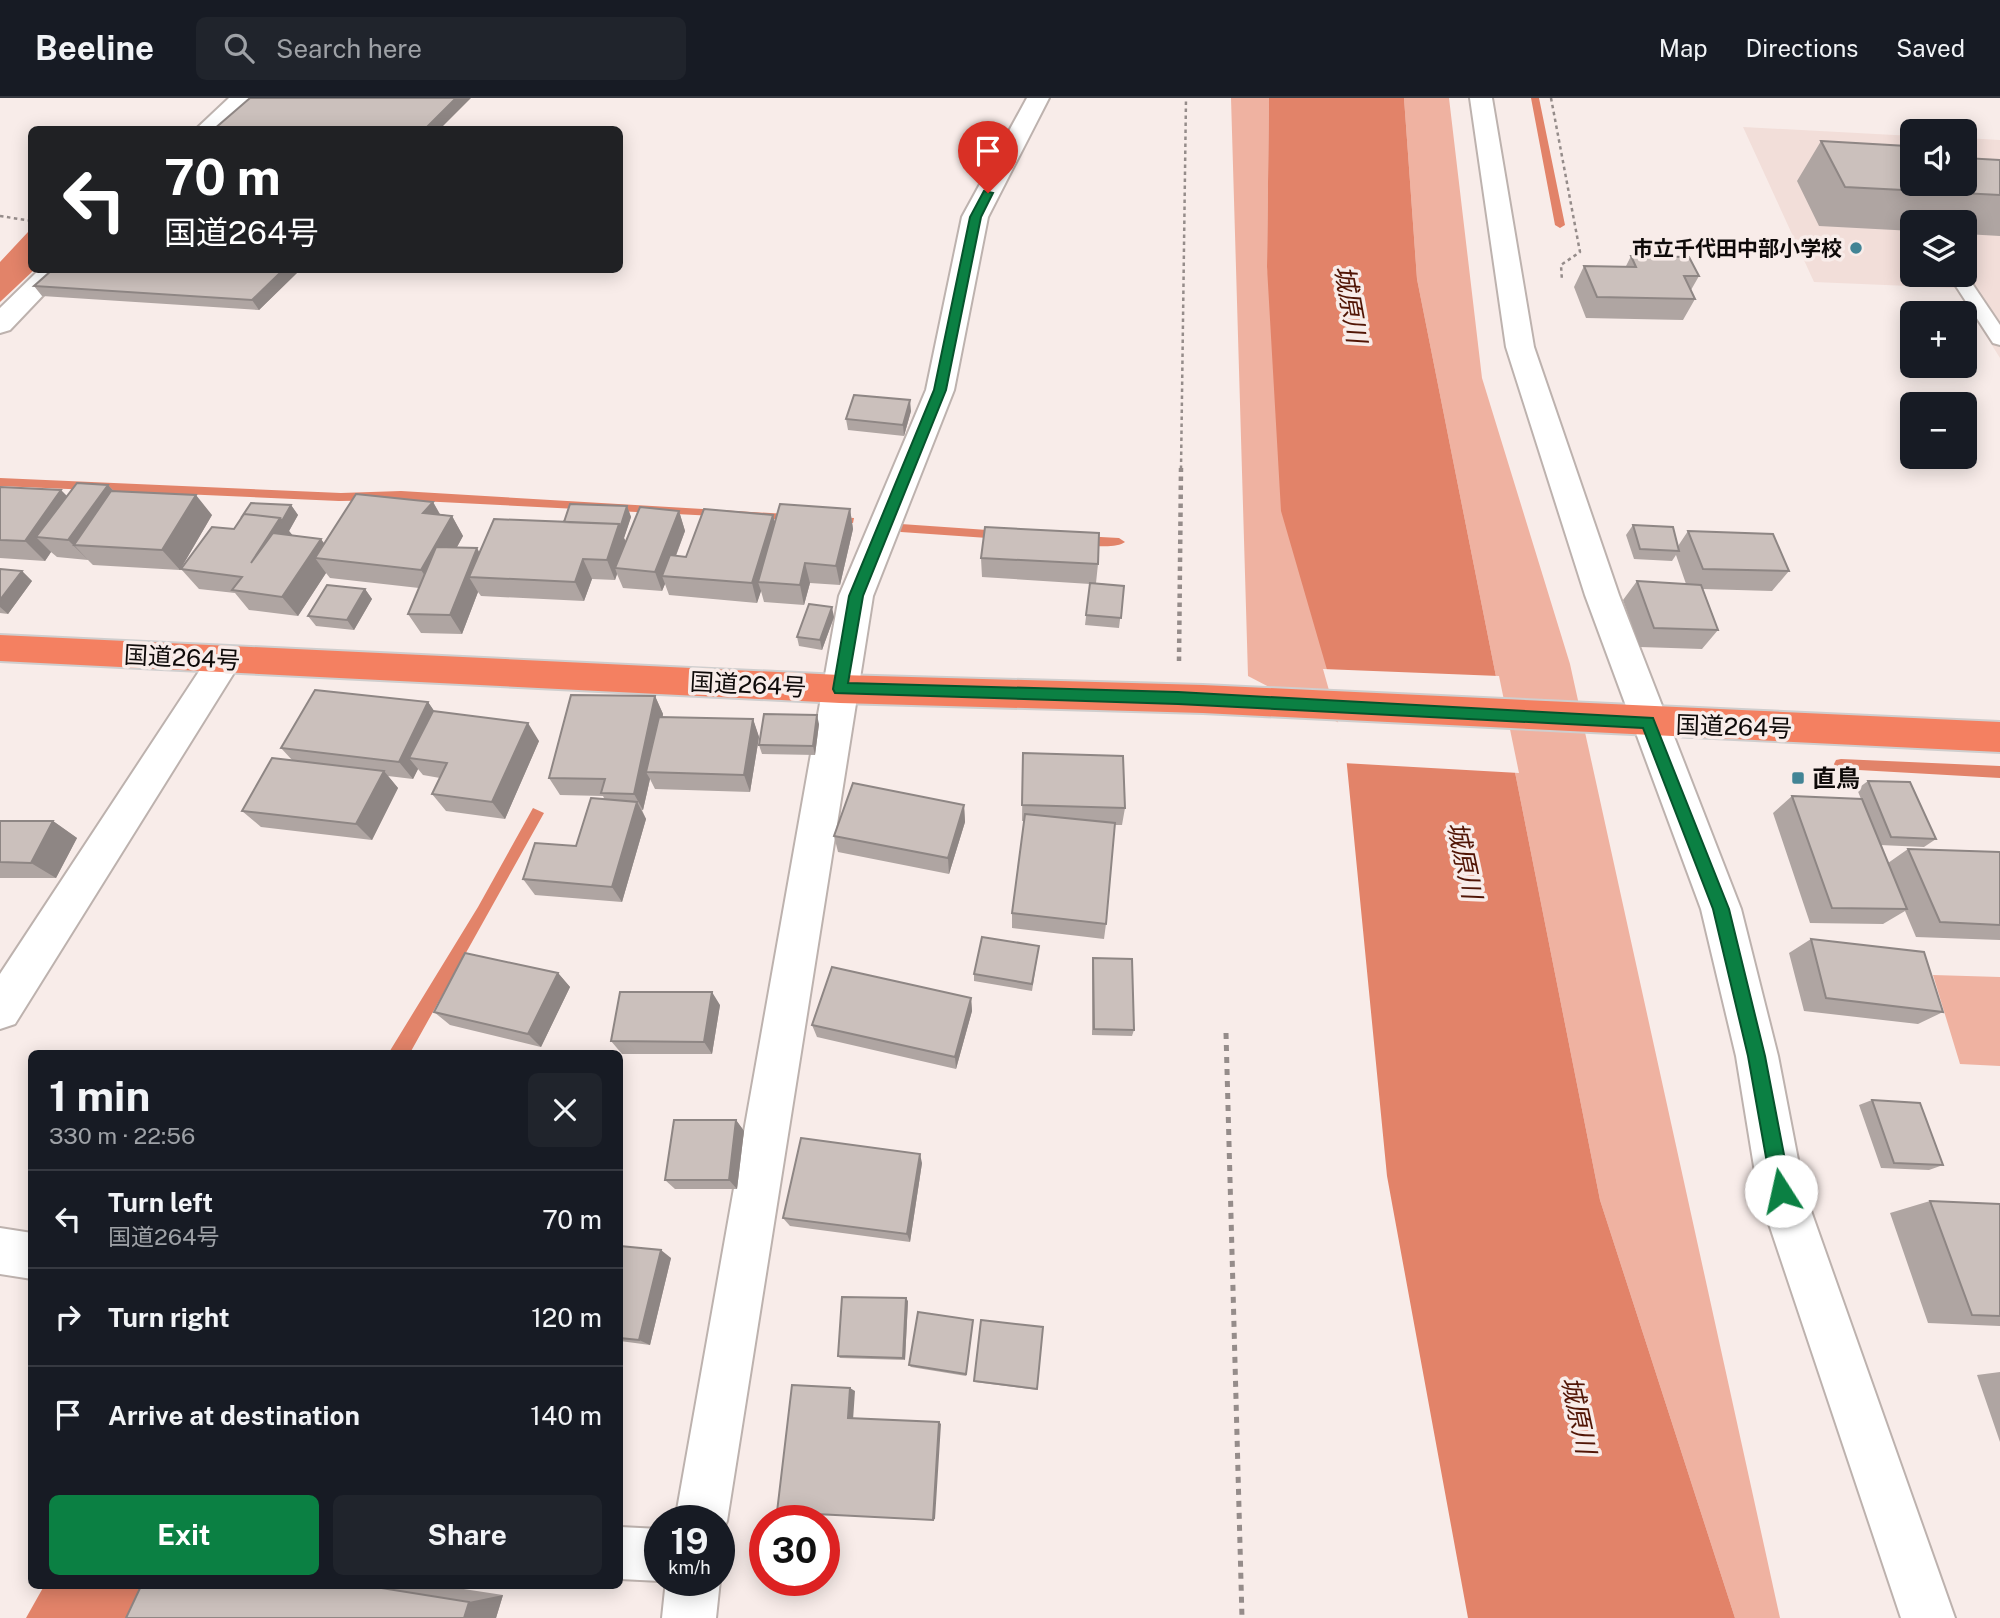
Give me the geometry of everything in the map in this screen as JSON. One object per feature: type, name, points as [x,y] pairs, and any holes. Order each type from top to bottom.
[{"type":"highway","name":"国道264号","points":[[0,648],[840,689],[1191,699],[2000,737]]},
{"type":"street","points":[[211,126],[243,98]]},
{"type":"street","points":[[704,1505],[856,596],[940,390],[975,217],[1038,98]]},
{"type":"street","points":[[1481,98],[1520,347],[1602,595],[1636,721],[1721,909],[1757,1056],[1781,1191],[1928,1618]]},
{"type":"street","points":[[0,324],[51,273]]},
{"type":"street","points":[[0,1010],[225,659]]},
{"type":"street","points":[[0,1251],[28,1255]]},
{"type":"street","points":[[623,1553],[644,1554]]},
{"type":"street","points":[[689,1618],[691,1596]]},
{"type":"lane","points":[[1966,287],[2000,339]]},
{"type":"path","points":[[1186,98],[1191,699]]},
{"type":"path","points":[[1551,98],[1580,252],[1561,265],[1562,281]]},
{"type":"path","points":[[0,216],[28,220]]},
{"type":"path","points":[[1227,1033],[1242,1618]]},
{"type":"shaded area","points":[[1231,98],[1269,98],[1267,267],[1343,725],[1248,676]]},
{"type":"shaded area","points":[[1404,98],[1449,98],[1482,378],[1570,664],[1780,1618],[1735,1618],[1600,1200],[1417,279]]},
{"type":"shaded area","name":"市立千代田中部小学校","points":[[1743,127],[1900,135],[1900,196],[1977,196],[1977,139],[2000,140],[2000,358],[1977,321],[1977,301],[1964,301],[1956,288],[1932,287],[1977,287],[1977,210],[1900,210],[1900,286],[1814,282]]},
{"type":"shaded area","points":[[1933,975],[2000,977],[2000,1066],[1960,1064]]},
{"type":"water","name":"城原川","points":[[1269,98],[1404,98],[1417,279],[1600,1200],[1735,1618],[1468,1618],[1387,1176],[1343,725],[1281,511],[1267,267]]},
{"type":"water","points":[[28,232],[28,273],[31,273],[0,302],[0,262]]},
{"type":"water","points":[[0,478],[341,493],[401,491],[854,518],[853,523],[400,500],[339,501],[0,486]]},
{"type":"water","points":[[533,808],[544,813],[412,1050],[390,1050],[478,907]]},
{"type":"water","points":[[42,1589],[140,1589],[128,1618],[26,1618]]},
{"type":"pier","points":[[1323,669],[1499,676],[1519,773],[1343,763],[1339,726]]},
{"type":"building","points":[[250,98],[456,98],[428,126],[218,126]]},
{"type":"building","points":[[1821,141],[1900,146],[1900,190],[1845,187]]},
{"type":"building","points":[[1977,159],[2000,160],[2000,195],[1977,194]]},
{"type":"building","points":[[1631,256],[1689,257],[1699,276],[1684,276],[1695,299],[1597,297],[1584,266],[1636,267]]},
{"type":"building","points":[[49,273],[280,273],[252,300],[34,286]]},
{"type":"building","points":[[854,395],[910,400],[903,425],[846,419]]},
{"type":"building","points":[[77,483],[108,485],[68,540],[36,537]]},
{"type":"building","points":[[0,487],[61,490],[25,541],[0,540]]},
{"type":"building","points":[[111,491],[196,495],[162,550],[74,545]]},
{"type":"building","points":[[356,494],[433,502],[423,513],[452,516],[421,570],[315,558]]},
{"type":"building","points":[[251,503],[291,505],[282,521],[280,518],[244,514],[241,518]]},
{"type":"building","points":[[570,504],[627,506],[620,528],[619,524],[564,522]]},
{"type":"building","points":[[780,504],[850,509],[836,566],[805,563],[800,585],[758,582]]},
{"type":"building","points":[[640,507],[679,511],[655,572],[615,568]]},
{"type":"building","points":[[704,509],[773,515],[752,583],[662,576],[670,555],[686,557]]},
{"type":"building","points":[[244,514],[280,518],[251,563],[273,533],[321,539],[282,597],[232,590],[242,577],[181,569],[212,527],[234,529]]},
{"type":"building","points":[[494,519],[619,524],[607,560],[583,559],[575,582],[469,577]]},
{"type":"building","points":[[1633,525],[1673,527],[1679,551],[1640,549]]},
{"type":"building","points":[[985,527],[1099,533],[1098,564],[981,558]]},
{"type":"building","points":[[1688,531],[1773,534],[1789,571],[1703,569]]},
{"type":"building","points":[[436,547],[477,548],[450,615],[408,614]]},
{"type":"building","points":[[0,569],[22,571],[0,600]]},
{"type":"building","points":[[1637,581],[1701,585],[1718,630],[1654,628]]},
{"type":"building","points":[[1090,583],[1124,586],[1121,618],[1086,615]]},
{"type":"building","points":[[327,585],[365,589],[347,620],[308,616]]},
{"type":"building","points":[[809,604],[832,607],[820,640],[797,637]]},
{"type":"building","points":[[315,690],[428,702],[399,762],[281,748]]},
{"type":"building","points":[[571,695],[655,696],[634,794],[601,793],[605,779],[549,778]]},
{"type":"building","points":[[433,711],[528,723],[492,802],[432,794],[447,763],[409,758]]},
{"type":"building","points":[[764,714],[817,715],[813,746],[759,745]]},
{"type":"building","points":[[659,717],[753,719],[744,775],[646,772]]},
{"type":"building","points":[[1023,753],[1123,756],[1125,808],[1022,805]]},
{"type":"building","points":[[272,758],[384,771],[356,824],[242,811]]},
{"type":"building","points":[[1868,781],[1910,782],[1936,839],[1891,837]]},
{"type":"building","points":[[853,783],[964,805],[948,858],[834,836]]},
{"type":"building","points":[[1792,796],[1862,799],[1907,909],[1832,908]]},
{"type":"building","points":[[591,798],[637,802],[612,887],[523,879],[535,843],[576,846]]},
{"type":"building","points":[[1025,814],[1115,823],[1106,924],[1012,913]]},
{"type":"building","points":[[0,821],[53,821],[31,863],[0,862]]},
{"type":"building","points":[[1908,849],[2000,852],[2000,925],[1940,922]]},
{"type":"building","points":[[982,937],[1039,946],[1032,984],[974,974]]},
{"type":"building","points":[[1811,939],[1924,952],[1943,1012],[1826,998]]},
{"type":"building","points":[[465,953],[558,973],[528,1034],[434,1012]]},
{"type":"building","points":[[1093,958],[1132,959],[1134,1030],[1094,1029]]},
{"type":"building","points":[[832,967],[971,998],[955,1057],[812,1025]]},
{"type":"building","points":[[620,992],[712,992],[704,1042],[611,1041]]},
{"type":"building","points":[[1872,1100],[1920,1103],[1943,1165],[1894,1163]]},
{"type":"building","points":[[674,1120],[736,1120],[729,1180],[665,1180]]},
{"type":"building","points":[[801,1138],[920,1154],[907,1234],[783,1218]]},
{"type":"building","points":[[1930,1201],[2000,1204],[2000,1316],[1972,1315]]},
{"type":"building","points":[[623,1246],[661,1250],[639,1340],[623,1338]]},
{"type":"building","points":[[842,1297],[906,1298],[903,1358],[838,1356]]},
{"type":"building","points":[[918,1312],[973,1320],[966,1374],[909,1365]]},
{"type":"building","points":[[981,1320],[1043,1327],[1037,1389],[974,1381]]},
{"type":"building","points":[[792,1385],[850,1388],[848,1418],[939,1422],[933,1520],[840,1515],[840,1505],[778,1505]]},
{"type":"building","points":[[140,1589],[388,1589],[469,1602],[464,1618],[126,1618]]},
{"type":"waterway","points":[[1535,98],[1560,225]]},
{"type":"waterway","points":[[901,528],[1002,535]]},
{"type":"waterway","points":[[1082,540],[1119,542]]},
{"type":"waterway","points":[[1841,764],[2000,772]]},
{"type":"place","name":"市立千代田中部小学校","points":[[1856,248]]},
{"type":"place","name":"直鳥","points":[[1798,778]]},
{"type":"route","points":[[988,193],[975,217],[940,390],[856,596],[840,689],[1178,698],[1648,722],[1721,909],[1757,1056],[1781,1191]]}]
